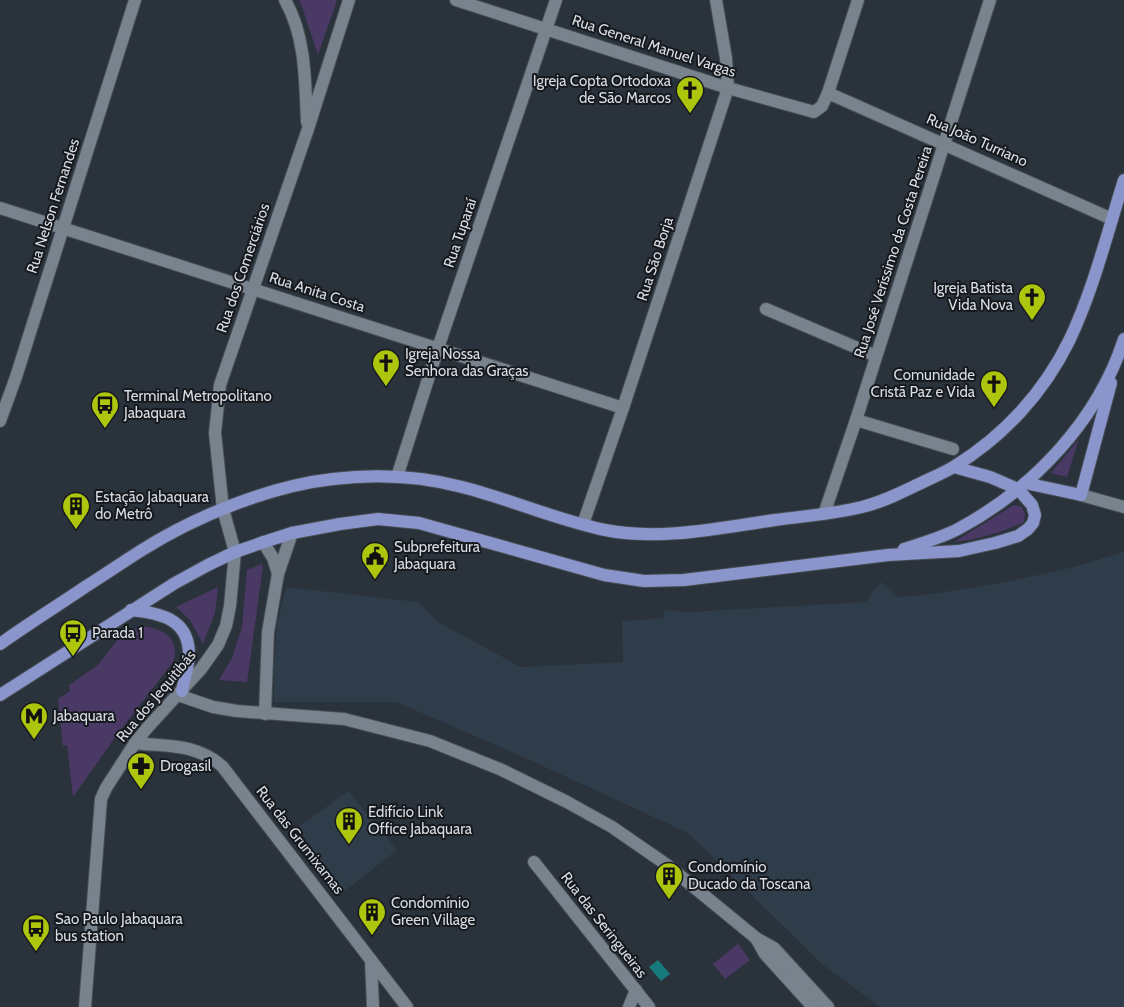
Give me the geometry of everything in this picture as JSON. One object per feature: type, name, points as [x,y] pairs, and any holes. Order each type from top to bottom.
[{"type":"main road","points":[[0,644],[145,548],[200,519],[224,508],[276,491],[332,479],[397,477],[462,487],[583,524],[622,533],[644,535],[690,532],[824,514],[864,507],[887,500],[954,467],[984,446],[1034,398],[1053,372],[1070,340],[1086,301],[1124,180]]},
{"type":"main road","points":[[954,467],[1021,486],[1081,495],[1124,339]]},
{"type":"main road","points":[[888,554],[933,540],[957,529],[984,513],[1021,486],[1041,468],[1077,428],[1102,390],[1116,363]]},
{"type":"main road","points":[[0,695],[175,583],[235,552],[292,533],[378,519],[419,523],[604,575],[644,581],[684,580],[888,554],[959,551],[995,544],[1018,536],[1028,530],[1032,523],[1035,515],[1032,505],[1021,486]]},
{"type":"main road","points":[[131,610],[161,614],[178,624],[184,633],[189,653],[180,693]]},
{"type":"street","name":"Rua Nelson Fernandes","points":[[0,421],[16,377],[135,0]]},
{"type":"street","points":[[285,0],[299,37],[303,61],[308,129]]},
{"type":"street","name":"Rua dos Comerciários","points":[[235,552],[224,508],[216,433],[220,385],[308,129],[349,0]]},
{"type":"street","name":"Rua General Manuel Vargas","points":[[456,0],[728,88],[814,112],[822,106],[828,93]]},
{"type":"street","name":"Rua Tuparaí","points":[[397,477],[438,348],[556,0]]},
{"type":"street","name":"Rua São Borja","points":[[583,524],[728,88],[726,58],[716,0]]},
{"type":"street","points":[[828,93],[858,0]]},
{"type":"street","name":"Rua José Veríssimo da Costa Pereira","points":[[824,514],[856,420],[990,0]]},
{"type":"street","name":"Rua João Turriano","points":[[828,93],[1112,219]]},
{"type":"street","name":"Rua Anita Costa","points":[[0,208],[623,408]]},
{"type":"street","points":[[766,309],[876,356]]},
{"type":"street","points":[[856,420],[953,449]]},
{"type":"street","points":[[1081,495],[1124,507]]},
{"type":"street","points":[[265,714],[268,632],[278,574],[292,533]]},
{"type":"street","points":[[263,542],[273,558],[278,574]]},
{"type":"street","name":"Rua dos Jequitibás","points":[[86,1007],[101,799],[135,743],[201,669],[218,645],[226,626],[230,606],[235,552]]},
{"type":"street","points":[[180,693],[213,707],[265,714],[353,721],[430,741],[502,770],[612,826],[667,865],[756,938],[774,948],[828,1007]]},
{"type":"street","name":"Rua das Grumixamas","points":[[135,743],[185,747],[200,751],[222,766],[407,1007]]},
{"type":"street","name":"Rua das Seringueiras","points":[[534,862],[649,1007]]},
{"type":"street","points":[[756,938],[765,954],[813,1007]]},
{"type":"street","points":[[371,960],[373,1007]]},
{"type":"street","points":[[629,1007],[636,990]]},
{"type":"shaded area","points":[[299,0],[337,0],[318,55],[301,4]]},
{"type":"shaded area","points":[[1079,439],[1067,477],[1051,473]]},
{"type":"shaded area","points":[[1014,505],[1022,507],[1025,514],[1024,522],[990,535],[954,542]]},
{"type":"shaded area","points":[[1124,552],[1124,1007],[880,1007],[823,965],[688,833],[521,756],[396,702],[274,702],[277,625],[286,587],[418,602],[438,622],[521,667],[623,662],[622,621],[664,618],[663,610],[688,612],[866,602],[881,582],[899,597],[931,594],[996,584],[1074,567]]},
{"type":"shaded area","points":[[261,564],[263,566],[247,682],[219,680],[232,658],[242,627],[247,570]]},
{"type":"shaded area","points":[[218,587],[215,613],[203,644],[190,620],[176,607]]},
{"type":"shaded area","points":[[139,627],[154,628],[172,640],[175,654],[173,662],[116,736],[73,797],[67,745],[63,746],[58,699],[70,691],[69,685],[98,665],[122,634]]},
{"type":"shaded area","points":[[348,791],[397,850],[337,897],[289,834]]},
{"type":"shaded area","points":[[738,944],[750,960],[725,979],[713,964]]},
{"type":"shaded area","points":[[658,960],[670,974],[661,981],[649,967]]},
{"type":"place","name":"Igreja Copta Ortodoxa de São Marcos","points":[[690,114]]},
{"type":"place","name":"Igreja Batista Vida Nova","points":[[1032,321]]},
{"type":"place","name":"Igreja Nossa Senhora das Graças","points":[[386,387]]},
{"type":"place","name":"Comunidade Cristã Paz e Vida","points":[[994,408]]},
{"type":"place","name":"Terminal Metropolitano Jabaquara","points":[[105,429]]},
{"type":"place","name":"Estação Jabaquara do Metrô","points":[[76,530]]},
{"type":"place","name":"Subprefeitura Jabaquara","points":[[375,580]]},
{"type":"place","name":"Parada 1","points":[[73,657]]},
{"type":"place","name":"Jabaquara","points":[[34,740]]},
{"type":"place","name":"Drogasil","points":[[141,790]]},
{"type":"place","name":"Edifício Link Office Jabaquara","points":[[349,845]]},
{"type":"place","name":"Condomínio Ducado da Toscana","points":[[669,900]]},
{"type":"place","name":"Condomínio Green Village","points":[[372,936]]},
{"type":"place","name":"Sao Paulo Jabaquara bus station","points":[[36,952]]}]
